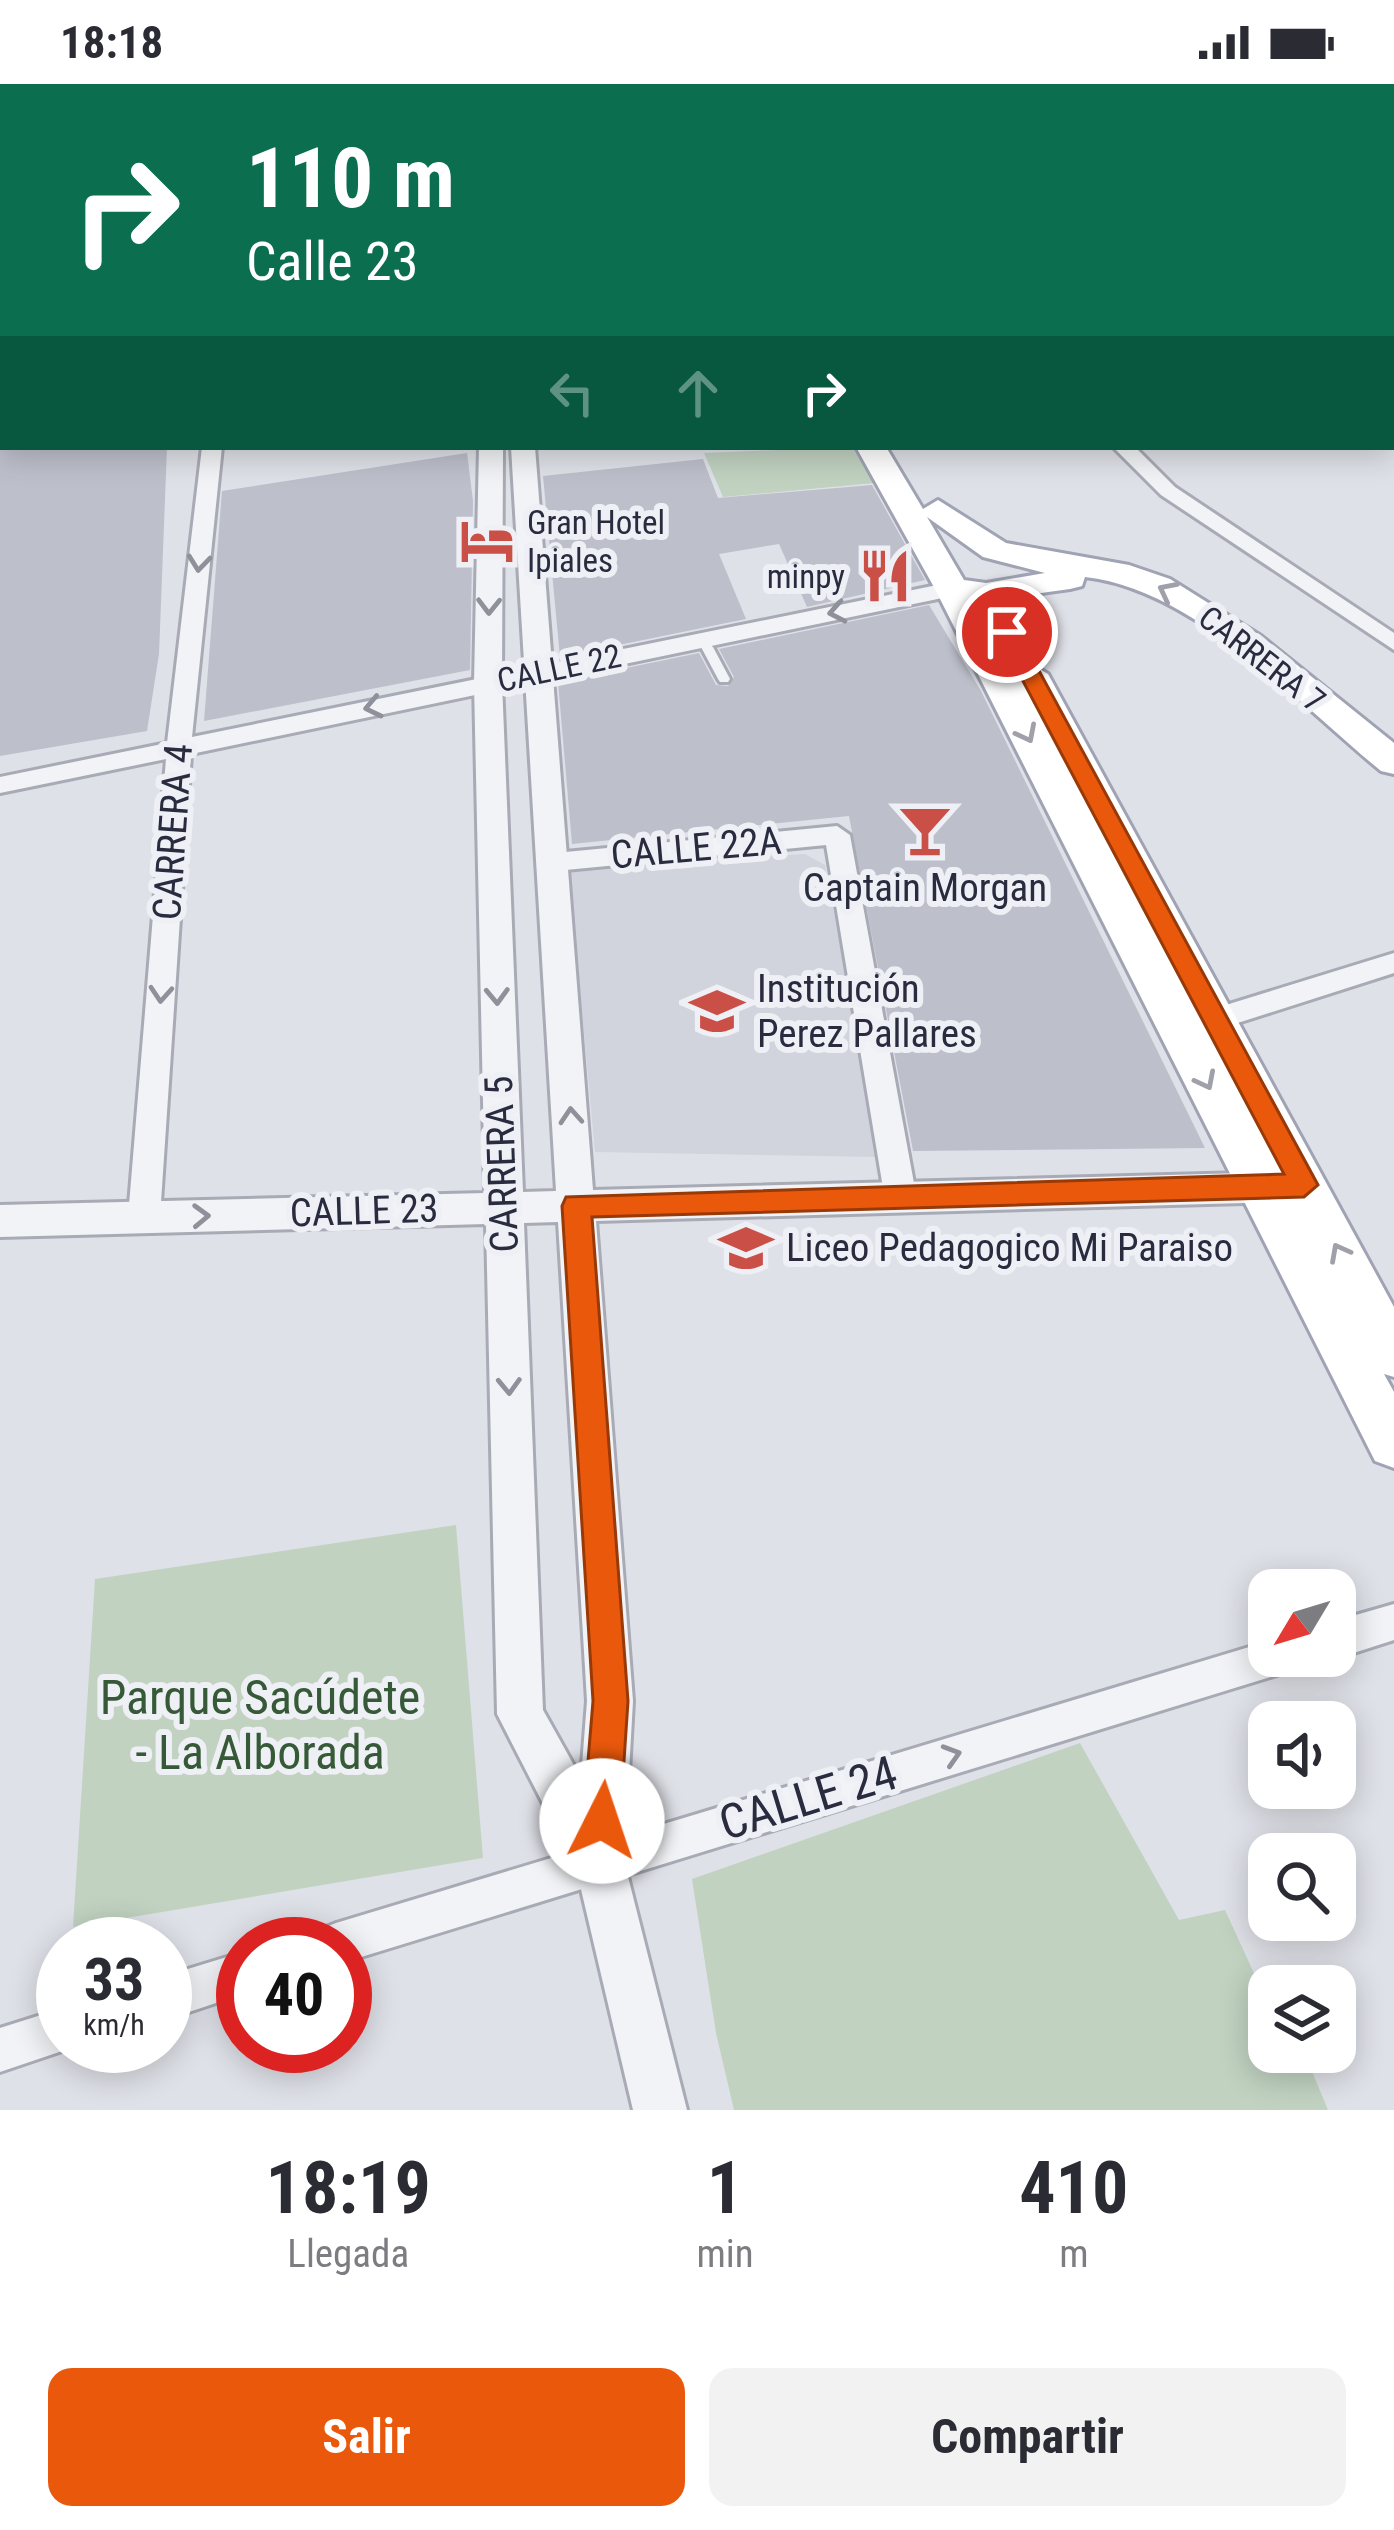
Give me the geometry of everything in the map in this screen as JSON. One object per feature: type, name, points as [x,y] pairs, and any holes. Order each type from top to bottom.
[{"type":"main road","points":[[873,450],[969,591],[1283,1187],[1394,1444]]},
{"type":"main road","points":[[903,450],[938,510],[969,591]]},
{"type":"main road","points":[[938,510],[967,539],[989,550],[1056,567],[1120,572]]},
{"type":"main road","name":"CALLE 22","points":[[969,591],[1120,572]]},
{"type":"main road","name":"CARRERA 7","points":[[1120,572],[1189,603],[1394,762]]},
{"type":"main road","points":[[1283,1187],[1394,1355]]},
{"type":"street","name":"CARRERA 4","points":[[145,1217],[179,747],[212,450]]},
{"type":"street","name":"CARRERA 5","points":[[491,450],[488,682],[520,1714],[599,1861],[660,2110]]},
{"type":"street","name":"CARRERA 5","points":[[523,450],[610,1701],[599,1861]]},
{"type":"street","points":[[1126,450],[1168,491],[1394,643]]},
{"type":"street","name":"CALLE 22","points":[[0,785],[540,671],[969,591]]},
{"type":"street","name":"CALLE 22A","points":[[555,862],[837,835],[900,1194]]},
{"type":"street","points":[[1198,1025],[1394,963]]},
{"type":"street","name":"CALLE 23","points":[[0,1221],[1283,1187]]},
{"type":"street","points":[[1356,1634],[1394,1622]]},
{"type":"street","name":"CALLE 24","points":[[372,1933],[1248,1666]]},
{"type":"street","points":[[0,2050],[36,2039]]},
{"type":"lane","points":[[707,647],[724,679]]},
{"type":"shaded area","name":"Institución Perez Pallares","points":[[805,854],[825,865],[879,1157],[595,1152],[569,869]]},
{"type":"green space","points":[[854,450],[875,483],[723,497],[704,453]]},
{"type":"green space","name":"Parque Sacúdete - La Alborada","points":[[456,1525],[483,1858],[132,1917],[74,1917],[95,1579]]},
{"type":"green space","points":[[1080,1743],[1179,1920],[1225,1910],[1250,1965],[1248,2073],[1313,2073],[1328,2110],[734,2110],[716,2033],[692,1879]]},
{"type":"building","points":[[0,450],[167,450],[159,654],[147,731],[0,756]]},
{"type":"building","points":[[467,453],[473,501],[470,670],[204,721],[222,491]]},
{"type":"building","points":[[703,459],[718,498],[872,485],[925,580],[807,607],[779,544],[719,554],[746,619],[560,657],[543,476]]},
{"type":"building","points":[[929,605],[981,691],[1205,1148],[913,1151],[849,816],[572,844],[558,682],[699,653],[716,685],[728,686],[734,677],[719,649]]},
{"type":"place","name":"Gran Hotel Ipiales","points":[[487,541]]},
{"type":"place","name":"minpy","points":[[885,576]]},
{"type":"place","name":"Captain Morgan","points":[[925,830]]},
{"type":"place","name":"Institución Perez Pallares","points":[[717,1011]]},
{"type":"place","name":"Liceo Pedagogico Mi Paraiso","points":[[746,1248]]},
{"type":"route","points":[[602,1821],[610,1701],[577,1206],[900,1194],[1263,1190],[1304,1185],[1007,632]]}]
